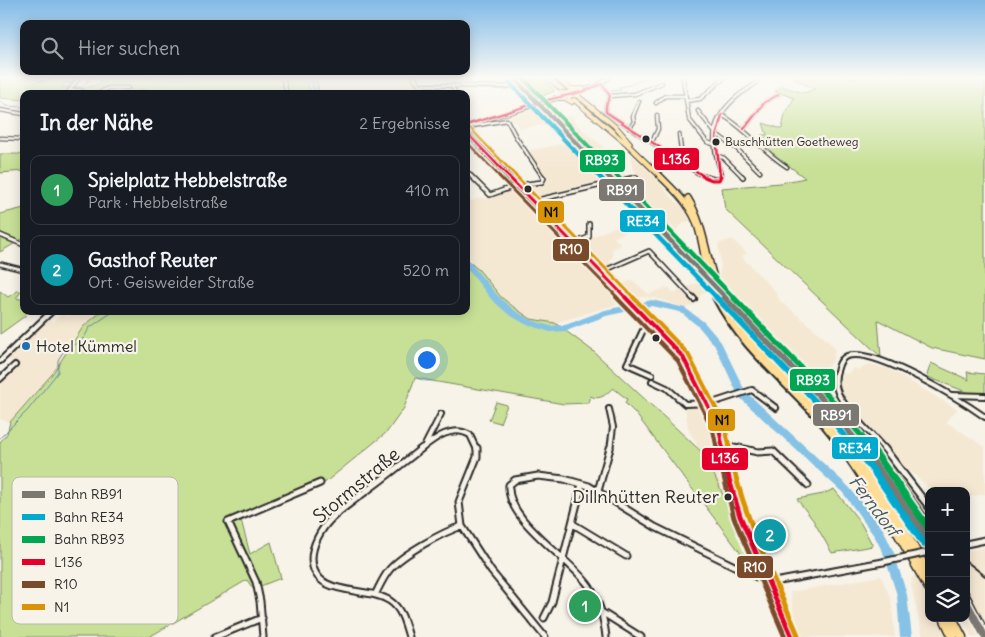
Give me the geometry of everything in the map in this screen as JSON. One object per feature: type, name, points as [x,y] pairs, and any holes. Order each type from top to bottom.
[{"type":"highway","points":[[583,108],[605,129],[629,144]]},
{"type":"highway","points":[[584,108],[629,144],[688,204],[698,226],[710,285],[720,307],[744,341],[812,411],[849,456],[888,515],[925,581]]},
{"type":"highway","points":[[587,108],[674,183],[692,204],[703,226],[712,271],[721,296],[734,319],[758,350],[817,409],[860,462],[894,513],[925,567]]},
{"type":"highway","points":[[588,108],[617,128],[629,144]]},
{"type":"highway","points":[[946,622],[953,637]]},
{"type":"highway","points":[[954,622],[962,637]]},
{"type":"main road","points":[[470,129],[518,185],[682,357],[691,370],[719,428],[729,479],[740,516],[792,637]]},
{"type":"street","points":[[470,125],[518,108]]},
{"type":"street","points":[[606,108],[606,112],[629,128],[708,179],[717,180],[721,175],[713,144],[717,124],[726,108]]},
{"type":"street","points":[[629,128],[634,122],[633,116],[638,108]]},
{"type":"street","points":[[687,108],[688,119],[707,142],[713,144]]},
{"type":"street","points":[[744,129],[751,123],[759,108]]},
{"type":"street","points":[[0,110],[20,114]]},
{"type":"street","points":[[698,111],[715,133],[737,149],[760,172]]},
{"type":"street","points":[[0,115],[6,112]]},
{"type":"street","points":[[652,142],[659,126],[657,115]]},
{"type":"street","points":[[722,115],[744,129],[779,163],[787,167]]},
{"type":"street","points":[[470,126],[507,120],[544,178],[542,182],[518,185],[490,195],[470,175]]},
{"type":"street","points":[[678,134],[682,149],[680,161]]},
{"type":"street","points":[[0,138],[20,139]]},
{"type":"street","points":[[716,155],[724,158],[743,177]]},
{"type":"street","points":[[533,201],[636,177]]},
{"type":"street","points":[[574,244],[589,237],[589,224]]},
{"type":"street","points":[[0,235],[20,244]]},
{"type":"street","points":[[601,272],[649,251],[694,299]]},
{"type":"street","points":[[0,264],[20,269]]},
{"type":"street","points":[[0,361],[48,315]]},
{"type":"street","points":[[650,323],[645,326],[627,364],[652,375]]},
{"type":"street","points":[[925,501],[888,453],[840,398],[836,387],[836,370],[841,361],[848,356],[868,357],[914,376],[985,416]]},
{"type":"street","points":[[0,379],[15,365]]},
{"type":"street","points":[[652,381],[668,388],[685,404],[708,403],[752,390],[776,408]]},
{"type":"street","points":[[950,395],[985,398]]},
{"type":"street","points":[[598,491],[608,457],[614,426],[614,415],[610,409]]},
{"type":"street","name":"Stormstraße","points":[[424,447],[441,414]]},
{"type":"street","name":"Stormstraße","points":[[409,637],[405,622],[398,609],[389,600],[376,593],[336,588],[326,583],[314,569],[312,560],[315,542],[320,531],[332,518],[424,447],[448,432],[462,431],[473,436],[479,450],[478,457],[459,502],[462,526],[491,571],[545,637]]},
{"type":"street","points":[[722,445],[758,452],[773,452],[808,485]]},
{"type":"street","points":[[606,637],[603,613],[590,585],[576,567],[562,557],[522,519],[511,503],[508,491],[514,481],[531,476],[582,484],[598,491],[682,542],[734,565],[757,580],[769,583],[925,553]]},
{"type":"street","points":[[262,637],[262,618],[256,582],[228,522],[320,483]]},
{"type":"street","points":[[544,618],[552,602],[582,484]]},
{"type":"street","points":[[573,524],[626,556]]},
{"type":"street","points":[[376,593],[389,570],[400,558],[450,529],[462,526]]},
{"type":"street","points":[[970,543],[985,540]]},
{"type":"street","points":[[603,613],[638,636]]},
{"type":"street","points":[[215,637],[262,618]]},
{"type":"shaded area","points":[[536,108],[544,117],[549,116],[541,108],[547,108],[556,117],[572,116],[574,122],[601,145],[627,177],[626,179],[632,180],[638,177],[632,165],[632,156],[654,175],[669,195],[688,212],[690,221],[684,223],[676,230],[662,218],[804,370],[808,368],[719,276],[721,265],[718,244],[732,239],[747,253],[742,256],[775,291],[779,300],[835,348],[833,361],[827,367],[831,371],[815,380],[812,378],[835,406],[839,403],[842,405],[893,466],[925,510],[925,550],[893,494],[855,444],[737,315],[704,288],[705,293],[701,295],[696,304],[686,308],[655,298],[641,297],[555,323],[531,319],[501,297],[470,259],[470,201],[483,197],[485,199],[516,188],[543,183],[548,180],[527,151],[566,143],[602,183],[530,201],[566,240],[578,243],[638,217],[609,185],[613,184],[568,138],[564,138],[550,124],[520,128],[516,121],[511,121],[509,115]],"holes":[[[645,224],[663,242],[663,246],[698,282],[674,293],[668,287],[649,294],[632,280],[624,283],[619,278],[613,280],[611,277],[614,269],[609,260],[613,257],[612,249],[621,245],[614,237]]]},
{"type":"shaded area","points":[[60,315],[97,315],[83,327],[53,373],[10,422],[0,419],[0,380],[16,363],[6,360],[46,321],[53,322]]},
{"type":"shaded area","points":[[870,364],[889,369],[957,409],[946,422],[985,447],[985,494],[970,497],[970,487],[928,487],[899,462],[852,409],[841,391],[839,383],[843,372],[847,374],[855,368],[858,370]]},
{"type":"shaded area","points":[[703,405],[716,441],[724,488],[720,488],[688,428],[685,406]]},
{"type":"shaded area","points":[[985,547],[985,637],[971,637],[964,622],[970,622],[970,550]]},
{"type":"shaded area","points":[[916,575],[925,592],[925,622],[941,622],[948,637],[923,637],[911,586],[912,577]]},
{"type":"shaded area","points":[[881,576],[891,599],[895,637],[803,637],[793,609],[790,592]]},
{"type":"green space","points":[[789,108],[985,108],[985,359],[932,348],[878,320],[881,357],[725,209],[722,188],[780,183],[805,178],[771,152],[761,135],[767,135],[763,123],[782,129],[785,114]]},
{"type":"green space","points":[[0,154],[19,154],[20,171],[0,173]]},
{"type":"green space","points":[[20,209],[20,240],[0,252],[0,214]]},
{"type":"green space","points":[[470,262],[479,270],[501,297],[515,308],[531,319],[555,323],[593,351],[705,455],[752,558],[745,559],[636,414],[625,403],[627,399],[613,388],[600,397],[590,396],[588,403],[564,404],[415,378],[404,408],[387,432],[322,485],[240,516],[250,554],[271,542],[281,578],[253,589],[247,580],[178,620],[178,477],[12,477],[12,624],[171,624],[149,637],[0,637],[0,442],[7,434],[10,422],[53,373],[83,327],[97,315],[470,315]]},
{"type":"green space","points":[[0,291],[8,297],[20,291],[16,298],[20,299],[20,315],[25,315],[0,334]]},
{"type":"green space","points":[[931,363],[969,380],[967,372],[985,374],[985,394],[972,394],[930,378],[927,375]]},
{"type":"green space","points":[[496,402],[507,405],[500,423],[489,420]]},
{"type":"green space","points":[[834,489],[860,522],[873,546],[832,553],[813,520],[797,499],[823,494]]},
{"type":"green space","points":[[583,594],[591,602],[594,615],[589,616],[581,613],[576,605],[579,595]]},
{"type":"waterway","name":"Ferndorf","points":[[470,267],[494,297],[511,312],[528,322],[550,329],[566,328],[605,313],[652,303],[682,310],[701,324],[718,344],[742,394],[846,490],[879,533],[889,553],[902,595],[906,637]]},
{"type":"waterway","points":[[0,438],[28,410],[58,372],[58,360],[63,352],[84,338],[89,328],[108,315]]},
{"type":"railway","points":[[838,405],[878,450]]},
{"type":"railway","points":[[877,448],[925,514]]},
{"type":"railway","points":[[970,564],[985,576]]},
{"type":"railway","points":[[970,596],[985,625]]},
{"type":"rail line","name":"RE34","points":[[534,108],[820,406],[872,469],[924,544]]},
{"type":"rail line","name":"RB91","points":[[543,108],[825,402],[877,465],[925,534]]},
{"type":"rail line","name":"RB93","points":[[552,108],[830,398],[882,461],[925,523]]},
{"type":"rail line","name":"RB91","points":[[970,609],[985,637]]},
{"type":"transit line","name":"L136","points":[[470,124],[521,108]]},
{"type":"transit line","name":"L136","points":[[606,108],[606,112],[699,174],[712,180],[719,180],[721,175],[716,152],[716,130],[722,115]]},
{"type":"transit line","name":"L136","points":[[744,129],[761,108]]},
{"type":"transit line","name":"N1","points":[[470,128],[688,354],[725,426],[735,478],[746,514],[798,635]]},
{"type":"transit line","name":"L136","points":[[470,136],[683,357],[719,428],[729,479],[740,516],[792,637]]},
{"type":"transit line","name":"R10","points":[[470,145],[678,361],[713,430],[723,480],[734,518],[785,637]]},
{"type":"place","name":"Buschhütten Goetheweg","points":[[716,142]]},
{"type":"place","name":"Hotel Kümmel","points":[[26,346]]},
{"type":"place","name":"Dillnhütten Reuter","points":[[728,497]]},
{"type":"place","name":"Gasthof Reuter","points":[[770,535]]},
{"type":"place","name":"Spielplatz Hebbelstraße","points":[[585,606]]}]
